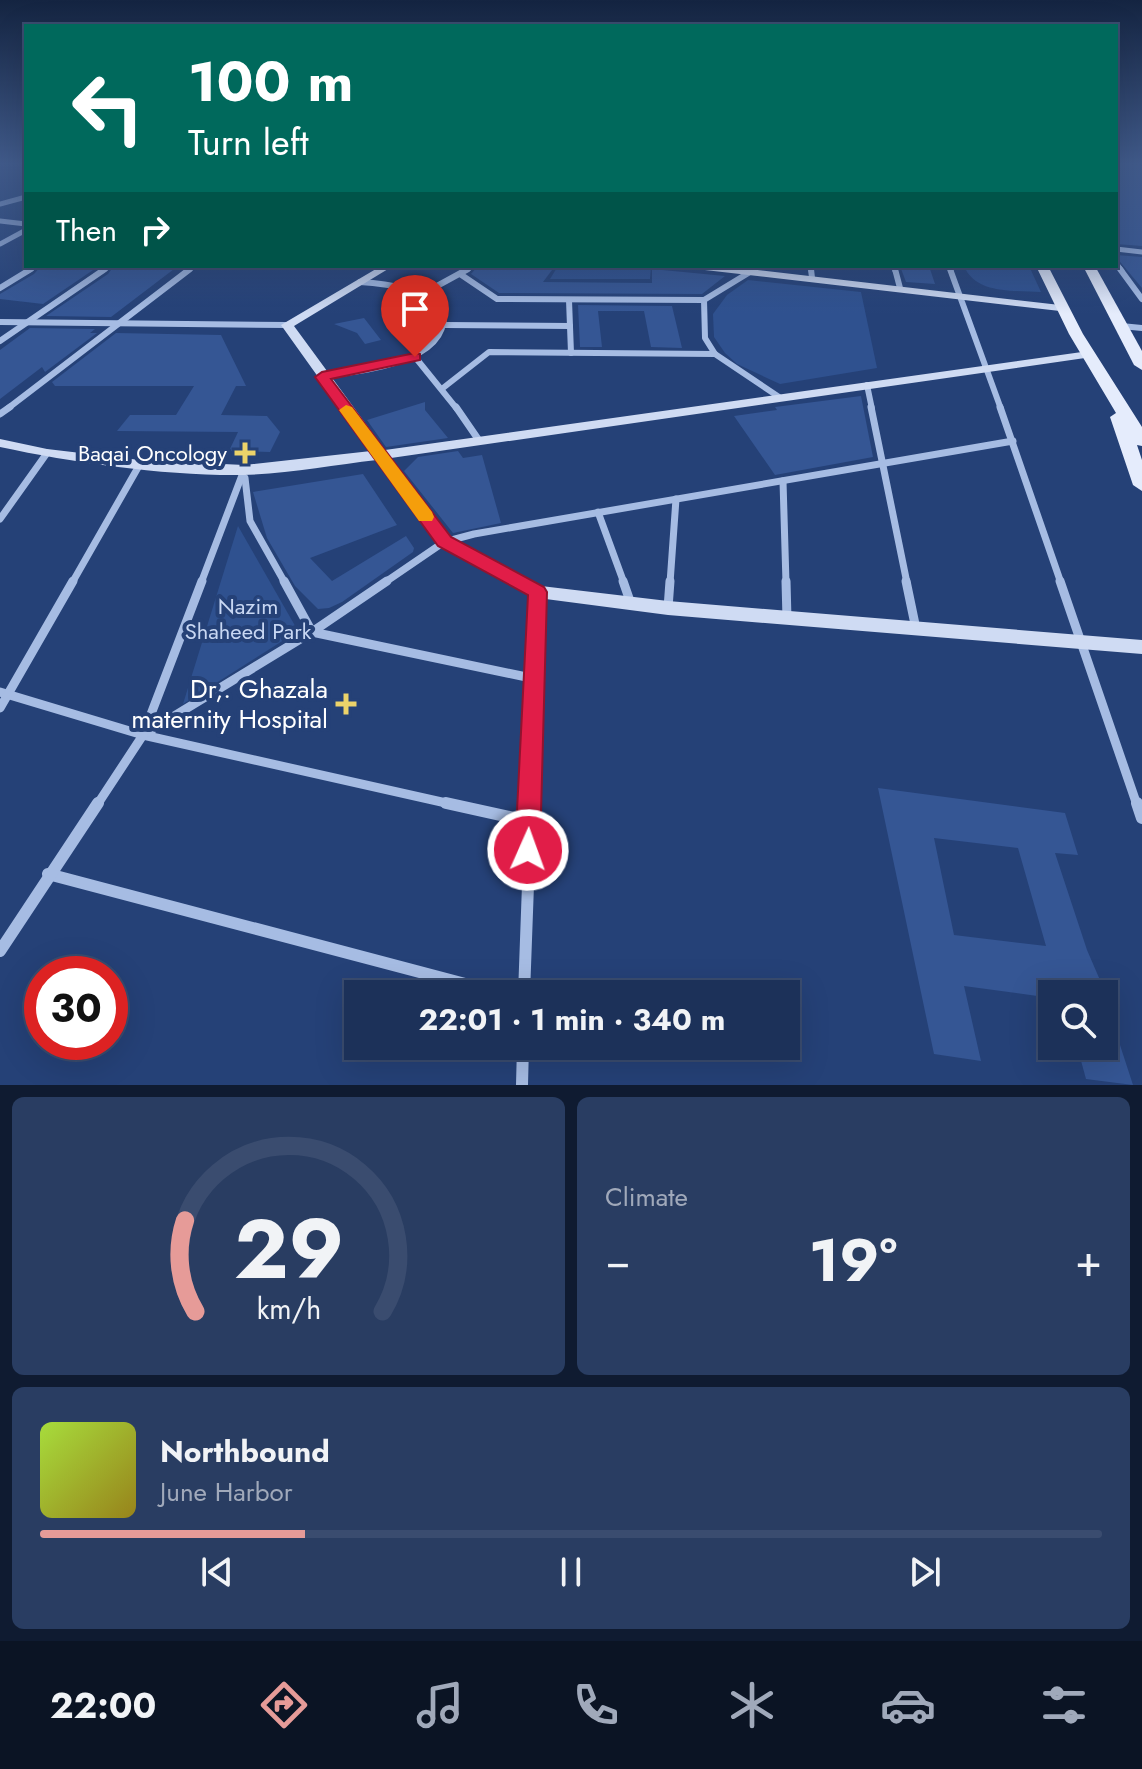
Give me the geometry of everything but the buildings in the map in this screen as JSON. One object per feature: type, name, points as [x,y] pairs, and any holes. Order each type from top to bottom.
[{"type":"main road","points":[[1043,268],[1085,354],[1142,441]]},
{"type":"main road","points":[[1090,268],[1142,365]]},
{"type":"main road","points":[[1108,387],[1142,485]]},
{"type":"street","points":[[0,221],[24,225]]},
{"type":"street","points":[[0,244],[24,226]]},
{"type":"street","points":[[1118,249],[1142,252]]},
{"type":"street","points":[[1118,266],[1142,299]]},
{"type":"street","points":[[0,288],[33,268]]},
{"type":"street","points":[[0,341],[106,268]]},
{"type":"street","points":[[0,414],[191,268]]},
{"type":"street","points":[[0,322],[287,325],[384,268]]},
{"type":"street","points":[[426,292],[470,268]]},
{"type":"street","points":[[735,268],[750,272],[811,272],[960,297],[1060,308]]},
{"type":"street","points":[[895,268],[900,288]]},
{"type":"street","points":[[950,268],[1013,441],[1142,818]]},
{"type":"street","points":[[460,274],[497,299],[704,300],[750,272]]},
{"type":"street","points":[[322,377],[415,357],[435,341],[445,325],[443,307],[426,292],[395,284],[360,282]]},
{"type":"street","points":[[569,300],[571,353]]},
{"type":"street","points":[[704,300],[705,338],[715,354],[779,397]]},
{"type":"street","points":[[287,325],[444,542],[538,592],[787,619],[1142,647]]},
{"type":"street","points":[[445,325],[570,326]]},
{"type":"street","points":[[1121,326],[1142,328]]},
{"type":"street","points":[[443,388],[489,352],[715,354]]},
{"type":"street","points":[[1,445],[140,464],[244,470],[379,455],[1085,354]]},
{"type":"street","points":[[415,357],[443,388],[478,439]]},
{"type":"street","points":[[867,385],[917,630]]},
{"type":"street","points":[[143,735],[312,632],[444,542],[474,534],[1013,441]]},
{"type":"street","points":[[0,519],[47,453]]},
{"type":"street","points":[[0,708],[5,693],[140,464]]},
{"type":"street","points":[[244,470],[250,521],[312,632],[536,679]]},
{"type":"street","points":[[0,951],[48,874],[143,735],[244,470]]},
{"type":"street","points":[[783,481],[787,619]]},
{"type":"street","points":[[668,608],[676,499]]},
{"type":"street","points":[[598,512],[632,604]]},
{"type":"street","points":[[524,980],[538,592]]},
{"type":"street","points":[[5,693],[143,735],[528,821]]},
{"type":"street","points":[[48,874],[450,980]]},
{"type":"street","points":[[522,1085],[523,1060]]},
{"type":"green space","points":[[557,268],[651,268],[650,279],[550,279]]},
{"type":"green space","points":[[965,268],[1030,268],[1041,292],[997,289],[977,282]]},
{"type":"green space","points":[[748,280],[861,292],[877,368],[780,384],[737,364],[714,337],[713,314],[727,295]]},
{"type":"green space","name":"Nazim Shaheed Park","points":[[238,526],[298,631],[183,704]]},
{"type":"slow traffic","points":[[346,410],[426,517]]},
{"type":"place","name":"Baqai Oncology","points":[[245,453]]},
{"type":"place","name":"Dr,. Ghazala maternity Hospital","points":[[346,704]]},
{"type":"route","points":[[415,357],[322,377],[444,542],[538,592],[528,850]]}]
